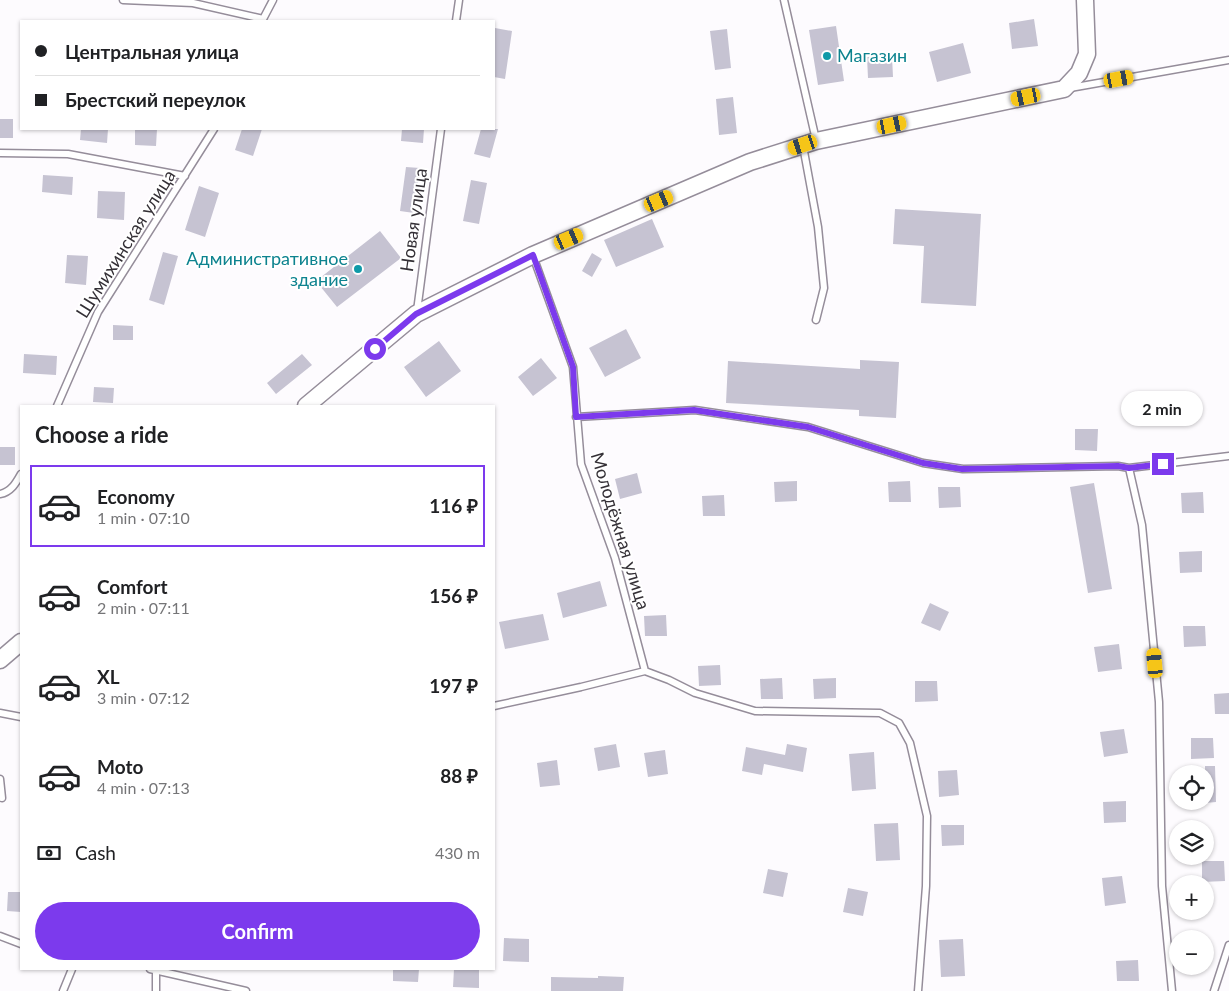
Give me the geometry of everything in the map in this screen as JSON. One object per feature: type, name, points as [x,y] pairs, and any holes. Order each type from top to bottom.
[{"type":"street","points":[[307,405],[416,314],[533,255],[750,162],[809,143],[1064,89],[1079,73],[1086,54],[1085,0]]},
{"type":"street","points":[[0,660],[20,643]]},
{"type":"lane","points":[[124,0],[193,3],[262,20],[273,0]]},
{"type":"lane","points":[[456,20],[459,0]]},
{"type":"lane","points":[[784,0],[809,143],[818,227],[824,288],[816,320]]},
{"type":"lane","points":[[1064,89],[1229,60]]},
{"type":"lane","name":"Шумихинская улица","points":[[57,405],[98,312],[213,130]]},
{"type":"lane","name":"Новая улица","points":[[416,314],[441,130]]},
{"type":"lane","points":[[0,153],[68,154],[185,176]]},
{"type":"lane","name":"Молодёжная улица","points":[[533,255],[573,367],[581,464],[615,558],[645,671]]},
{"type":"lane","points":[[576,417],[694,410],[808,427],[923,463],[962,469],[1118,466],[1129,468],[1229,456]]},
{"type":"lane","points":[[1129,468],[1142,525],[1158,702],[1162,886],[1172,991]]},
{"type":"lane","points":[[0,494],[12,488],[20,476]]},
{"type":"lane","points":[[495,706],[645,671],[695,693],[755,711],[880,713],[899,724],[910,744],[927,816],[926,886],[918,991]]},
{"type":"lane","points":[[0,713],[20,718]]},
{"type":"lane","points":[[0,779],[2,798]]},
{"type":"lane","points":[[0,936],[20,944]]},
{"type":"lane","points":[[1214,991],[1229,945]]},
{"type":"lane","points":[[63,991],[72,970]]},
{"type":"lane","points":[[153,970],[156,991]]},
{"type":"lane","points":[[157,970],[246,991]]},
{"type":"building","points":[[1034,19],[1038,46],[1012,49],[1009,23]]},
{"type":"building","name":"Магазин","points":[[836,26],[844,81],[818,85],[809,30]]},
{"type":"building","points":[[495,28],[512,31],[505,79],[495,77]]},
{"type":"building","points":[[727,29],[731,68],[715,70],[710,31]]},
{"type":"building","points":[[963,43],[971,73],[937,82],[929,52]]},
{"type":"building","points":[[892,56],[893,77],[868,78],[867,57]]},
{"type":"building","points":[[733,97],[737,133],[719,135],[716,99]]},
{"type":"building","points":[[0,119],[13,119],[13,138],[0,138]]},
{"type":"building","points":[[498,129],[490,158],[474,154],[481,130]]},
{"type":"building","points":[[81,130],[108,130],[107,143],[80,140]]},
{"type":"building","points":[[135,130],[157,130],[156,146],[135,145]]},
{"type":"building","points":[[242,130],[262,130],[253,156],[235,150]]},
{"type":"building","points":[[402,130],[424,130],[423,143],[401,141]]},
{"type":"building","points":[[406,167],[420,168],[414,213],[400,211]]},
{"type":"building","points":[[43,175],[73,177],[72,195],[42,192]]},
{"type":"building","points":[[471,180],[487,183],[479,224],[463,221]]},
{"type":"building","points":[[199,186],[219,193],[205,237],[185,230]]},
{"type":"building","points":[[98,191],[125,192],[124,220],[97,218]]},
{"type":"building","points":[[895,209],[981,214],[976,306],[921,303],[924,246],[893,244]]},
{"type":"building","points":[[652,219],[664,247],[616,267],[604,240]]},
{"type":"building","name":"Административное здание","points":[[380,231],[401,258],[337,307],[316,281]]},
{"type":"building","points":[[163,252],[178,256],[164,305],[149,300]]},
{"type":"building","points":[[592,253],[602,259],[592,277],[582,271]]},
{"type":"building","points":[[67,255],[88,256],[86,285],[65,283]]},
{"type":"building","points":[[113,325],[133,326],[133,340],[113,340]]},
{"type":"building","points":[[626,329],[641,358],[605,377],[589,348]]},
{"type":"building","points":[[439,341],[461,371],[426,397],[404,367]]},
{"type":"building","points":[[24,354],[57,356],[56,375],[23,373]]},
{"type":"building","points":[[302,354],[312,365],[276,394],[267,383]]},
{"type":"building","points":[[541,358],[557,378],[533,396],[518,377]]},
{"type":"building","points":[[860,360],[899,362],[896,418],[859,416],[859,410],[726,403],[728,361],[860,369]]},
{"type":"building","points":[[94,387],[114,388],[113,403],[93,402]]},
{"type":"building","points":[[1180,396],[1183,417],[1158,420],[1156,399]]},
{"type":"building","points":[[1075,429],[1098,429],[1097,451],[1075,450]]},
{"type":"building","points":[[0,447],[15,447],[15,465],[0,465]]},
{"type":"building","points":[[637,473],[642,493],[620,499],[615,479]]},
{"type":"building","points":[[797,481],[797,501],[775,502],[774,482]]},
{"type":"building","points":[[910,481],[911,502],[889,502],[888,482]]},
{"type":"building","points":[[1094,483],[1112,589],[1088,593],[1070,487]]},
{"type":"building","points":[[938,487],[960,487],[961,507],[939,508]]},
{"type":"building","points":[[1203,492],[1204,513],[1182,513],[1181,493]]},
{"type":"building","points":[[724,495],[725,516],[703,516],[702,496]]},
{"type":"building","points":[[1202,551],[1202,572],[1180,573],[1179,552]]},
{"type":"building","points":[[600,581],[607,606],[563,618],[557,593]]},
{"type":"building","points":[[930,603],[949,612],[940,631],[921,623]]},
{"type":"building","points":[[543,614],[549,640],[505,649],[499,622]]},
{"type":"building","points":[[666,615],[667,636],[645,636],[644,616]]},
{"type":"building","points":[[1183,626],[1205,626],[1206,646],[1184,647]]},
{"type":"building","points":[[1119,644],[1122,669],[1098,672],[1094,647]]},
{"type":"building","points":[[720,665],[721,685],[699,686],[698,666]]},
{"type":"building","points":[[782,678],[783,699],[761,699],[760,679]]},
{"type":"building","points":[[836,678],[836,698],[814,699],[813,679]]},
{"type":"building","points":[[915,681],[937,681],[938,701],[915,702]]},
{"type":"building","points":[[1229,693],[1229,714],[1215,714],[1214,694]]},
{"type":"building","points":[[1124,729],[1128,753],[1104,757],[1100,732]]},
{"type":"building","points":[[1191,738],[1213,738],[1214,758],[1191,759]]},
{"type":"building","points":[[616,744],[620,767],[598,771],[594,748]]},
{"type":"building","points":[[787,744],[807,748],[803,772],[764,764],[762,775],[742,771],[746,747],[785,755]]},
{"type":"building","points":[[665,750],[668,774],[648,777],[644,753]]},
{"type":"building","points":[[874,752],[876,789],[852,791],[849,754]]},
{"type":"building","points":[[557,760],[560,785],[540,787],[537,763]]},
{"type":"building","points":[[1214,766],[1215,766],[1216,802],[1214,802]]},
{"type":"building","points":[[957,770],[959,795],[939,797],[938,771]]},
{"type":"building","points":[[1126,801],[1126,822],[1104,823],[1103,802]]},
{"type":"building","points":[[898,823],[900,860],[876,861],[874,824]]},
{"type":"building","points":[[941,825],[964,825],[964,845],[942,846]]},
{"type":"building","points":[[1214,861],[1224,861],[1225,881],[1214,881],[1214,875],[1202,875],[1202,865],[1214,865]]},
{"type":"building","points":[[768,869],[788,873],[783,897],[763,893]]},
{"type":"building","points":[[1122,876],[1126,903],[1105,906],[1102,878]]},
{"type":"building","points":[[848,888],[868,892],[863,916],[843,912]]},
{"type":"building","points":[[8,892],[20,892],[20,912],[7,911]]},
{"type":"building","points":[[504,938],[529,939],[529,962],[503,961]]},
{"type":"building","points":[[963,939],[965,976],[941,977],[939,940]]},
{"type":"building","points":[[1138,960],[1139,981],[1117,981],[1116,961]]},
{"type":"building","points":[[393,970],[419,970],[418,982],[393,981]]},
{"type":"building","points":[[454,970],[479,970],[479,988],[453,987]]},
{"type":"building","points":[[598,976],[624,977],[623,991],[551,991],[551,977],[598,978]]},
{"type":"place","name":"Магазин","points":[[827,56]]},
{"type":"place","name":"Административное здание","points":[[358,269]]},
{"type":"route","points":[[375,349],[416,314],[533,255],[573,367],[576,417],[694,410],[808,427],[923,463],[962,469],[1118,466],[1129,468],[1163,464]]}]
